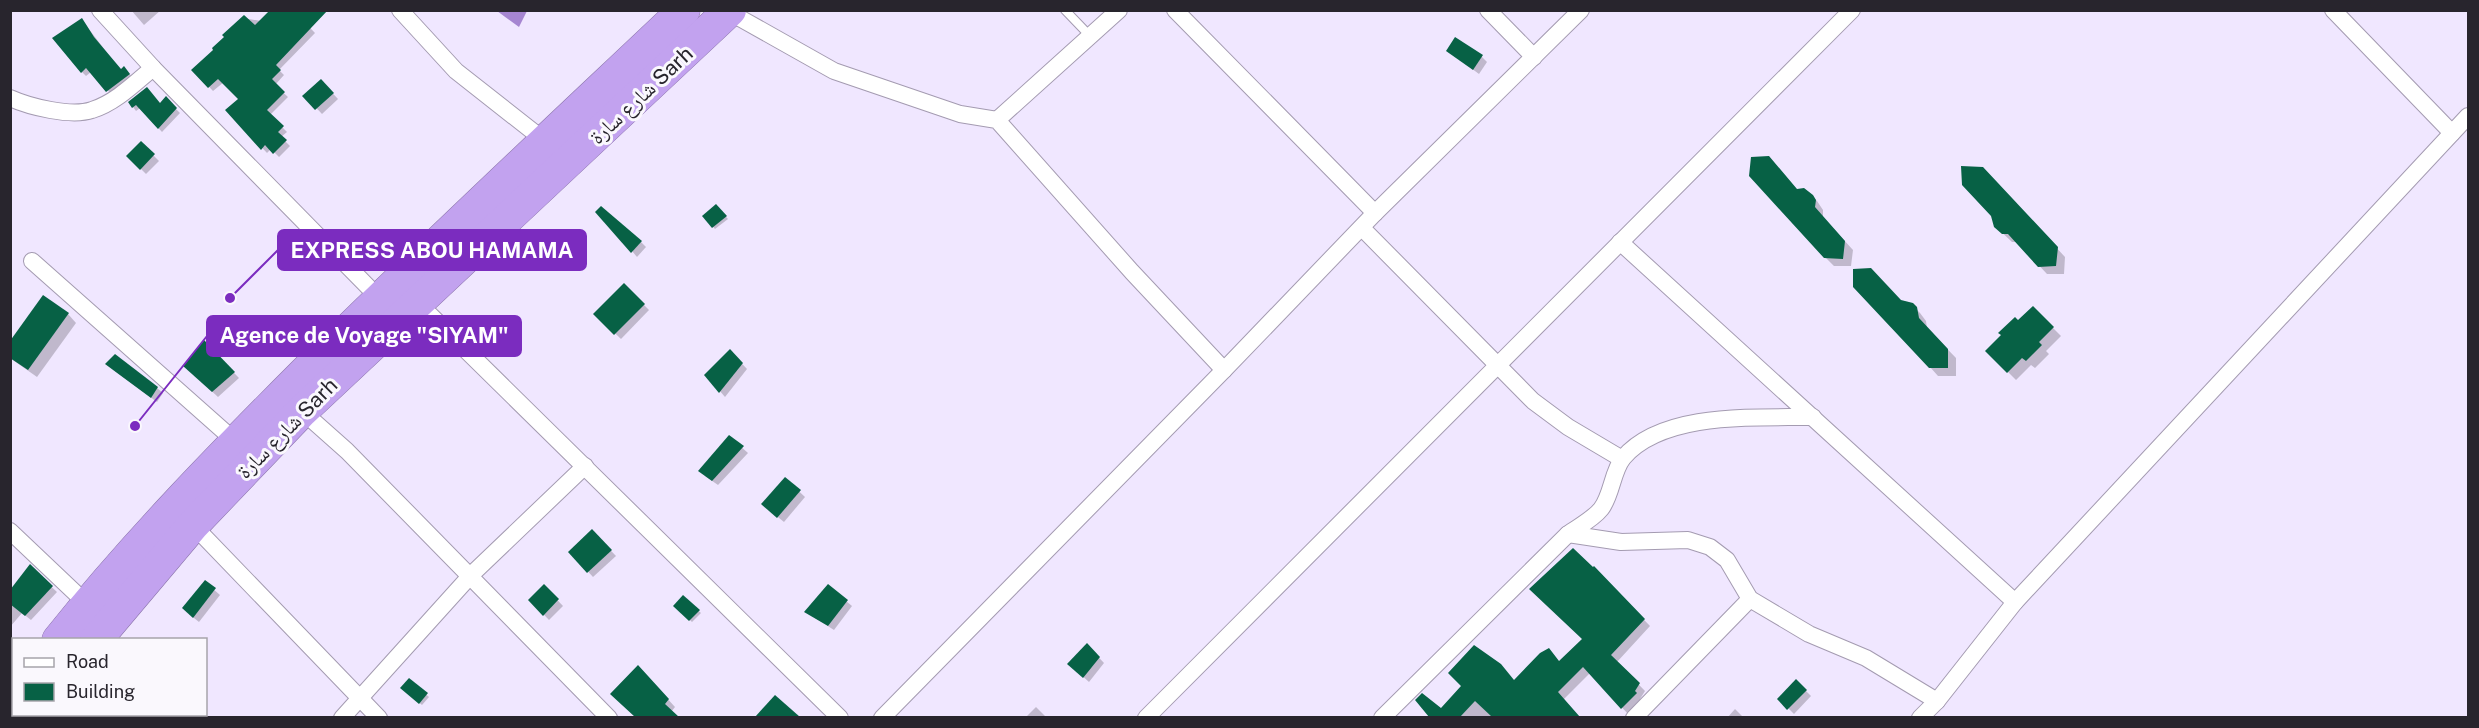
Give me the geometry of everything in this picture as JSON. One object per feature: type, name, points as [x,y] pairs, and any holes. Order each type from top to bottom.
[{"type":"highway","name":"شارع سارة Sarh","points":[[59,638],[138,544],[235,441],[379,298],[684,10]]},
{"type":"highway","name":"شارع سارة Sarh","points":[[97,638],[193,525],[302,411],[729,11]]},
{"type":"street","points":[[100,10],[153,68],[379,298]]},
{"type":"street","points":[[400,10],[456,71],[545,141]]},
{"type":"street","points":[[997,120],[1119,10]]},
{"type":"street","points":[[1175,10],[1376,213]]},
{"type":"street","points":[[1488,10],[1534,57]]},
{"type":"street","points":[[882,717],[1376,213],[1581,10]]},
{"type":"street","points":[[1146,717],[1852,10]]},
{"type":"street","points":[[2332,10],[2452,133]]},
{"type":"street","points":[[729,11],[834,71],[960,114],[997,120],[1132,272],[1224,370]]},
{"type":"street","points":[[10,98],[47,110],[90,111],[110,101],[153,68]]},
{"type":"street","points":[[1920,717],[1936,701],[2015,602],[2469,116]]},
{"type":"street","points":[[1362,228],[1533,401],[1568,428],[1622,459]]},
{"type":"street","points":[[1620,242],[2015,602]]},
{"type":"street","points":[[32,261],[235,441]]},
{"type":"street","points":[[418,303],[840,717]]},
{"type":"street","points":[[302,411],[347,451],[609,717]]},
{"type":"street","points":[[1382,717],[1568,534],[1601,509],[1622,459],[1644,441],[1673,428],[1748,418],[1813,417]]},
{"type":"street","points":[[342,717],[471,575],[585,466]]},
{"type":"street","points":[[193,525],[379,717]]},
{"type":"street","points":[[10,531],[87,604]]},
{"type":"street","points":[[1568,534],[1621,542],[1688,540],[1710,547],[1727,560],[1750,599],[1809,634],[1866,658],[1936,701]]},
{"type":"street","points":[[1634,717],[1750,599]]},
{"type":"lane","points":[[1065,10],[1090,36]]},
{"type":"shaded area","points":[[497,11],[527,11],[519,27]]},
{"type":"building","points":[[270,10],[328,10],[276,65],[281,70],[272,79],[285,92],[267,110],[284,126],[278,132],[287,140],[273,154],[265,145],[261,150],[225,110],[238,99],[218,79],[208,88],[191,70],[213,50],[212,48],[224,37],[222,35],[244,15],[255,25]]},
{"type":"building","points":[[82,18],[94,37],[121,69],[124,66],[130,74],[106,92],[86,68],[81,73],[52,38]]},
{"type":"building","points":[[1455,37],[1483,55],[1473,70],[1446,51]]},
{"type":"building","points":[[321,79],[334,93],[315,110],[302,96]]},
{"type":"building","points":[[147,87],[160,103],[166,96],[177,108],[158,129],[136,105],[132,108],[128,102]]},
{"type":"building","points":[[141,141],[155,154],[140,170],[126,156]]},
{"type":"building","points":[[1769,156],[1797,189],[1804,188],[1813,195],[1816,200],[1815,207],[1845,241],[1843,259],[1824,258],[1749,176],[1751,157]]},
{"type":"building","points":[[1961,166],[1983,167],[2058,247],[2056,266],[2038,267],[2008,234],[2002,234],[1994,227],[1991,216],[1962,185]]},
{"type":"building","points":[[716,204],[727,216],[712,228],[702,216]]},
{"type":"building","points":[[601,206],[642,241],[631,253],[595,212]]},
{"type":"building","points":[[1871,268],[1901,300],[1913,303],[1917,307],[1919,318],[1948,349],[1948,368],[1929,368],[1853,287],[1853,269]]},
{"type":"building","points":[[624,283],[645,304],[614,335],[593,314]]},
{"type":"building","points":[[43,295],[69,313],[28,370],[10,358],[10,341]]},
{"type":"building","points":[[2033,306],[2054,327],[2039,342],[2042,345],[2026,361],[2022,358],[2007,373],[1985,351],[2001,335],[1998,333],[2015,317],[2018,320]]},
{"type":"building","points":[[204,340],[235,372],[212,392],[183,366]]},
{"type":"building","points":[[730,349],[743,363],[719,393],[704,375]]},
{"type":"building","points":[[115,354],[158,387],[151,398],[105,364]]},
{"type":"building","points":[[729,435],[744,446],[712,481],[698,471]]},
{"type":"building","points":[[785,477],[801,490],[777,518],[761,504]]},
{"type":"building","points":[[592,529],[612,550],[587,573],[568,552]]},
{"type":"building","points":[[1573,548],[1594,566],[1645,619],[1611,655],[1640,683],[1635,691],[1637,693],[1621,709],[1583,667],[1558,692],[1580,717],[1492,717],[1475,701],[1460,717],[1429,717],[1415,700],[1422,693],[1441,708],[1461,686],[1448,673],[1474,645],[1501,664],[1514,680],[1540,653],[1549,648],[1559,661],[1582,639],[1529,589]]},
{"type":"building","points":[[30,564],[53,586],[25,616],[10,604],[10,590]]},
{"type":"building","points":[[205,580],[216,588],[193,618],[182,608]]},
{"type":"building","points":[[544,584],[559,599],[543,616],[528,600]]},
{"type":"building","points":[[828,584],[848,600],[828,626],[804,612]]},
{"type":"building","points":[[683,595],[700,610],[689,621],[673,606]]},
{"type":"building","points":[[1087,643],[1100,657],[1083,678],[1067,664]]},
{"type":"building","points":[[638,665],[669,699],[665,704],[679,717],[635,717],[610,694]]},
{"type":"building","points":[[409,678],[428,693],[419,704],[400,688]]},
{"type":"building","points":[[1796,679],[1807,690],[1787,710],[1777,699]]},
{"type":"building","points":[[775,695],[800,717],[755,717]]},
{"type":"place","name":"EXPRESS ABOU HAMAMA","points":[[230,298]]},
{"type":"place","name":"Agence de Voyage \"SIYAM\"","points":[[135,426]]}]
